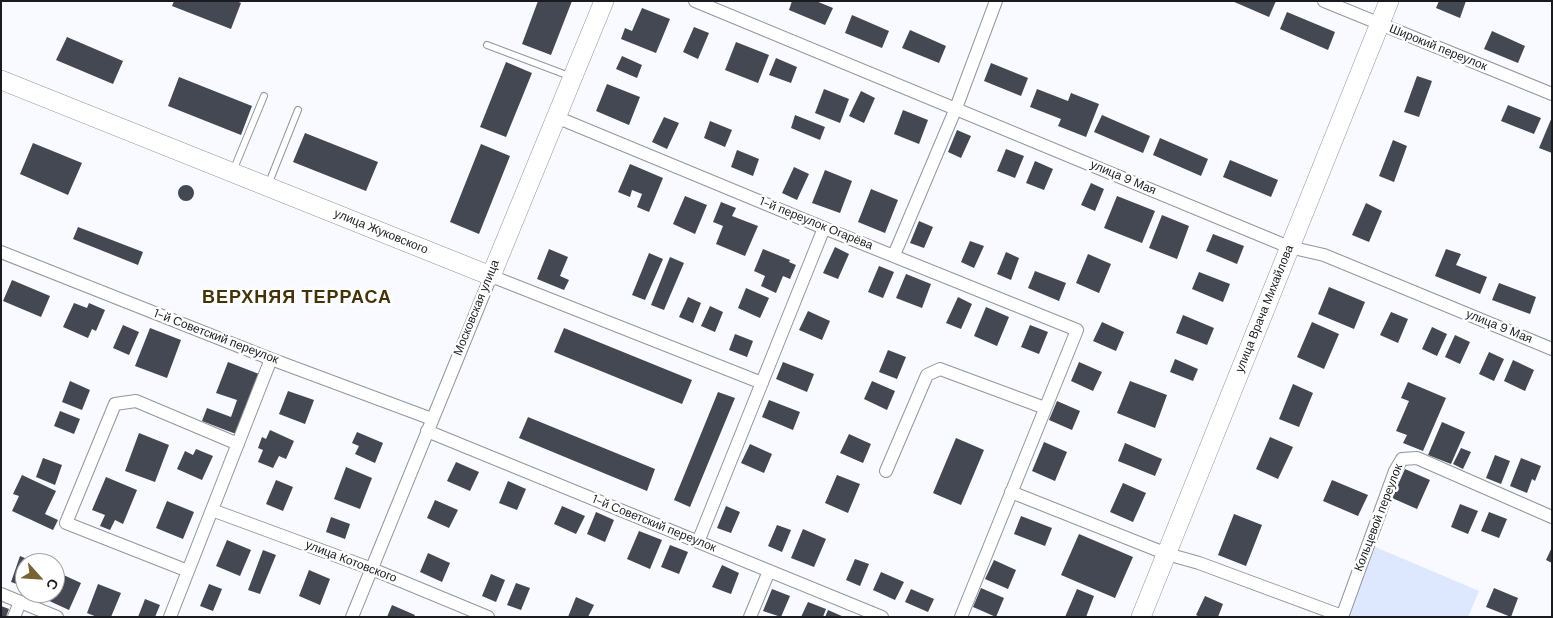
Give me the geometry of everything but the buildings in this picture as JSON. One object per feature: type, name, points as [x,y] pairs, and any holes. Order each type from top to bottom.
[{"type":"street","name":"Московская улица","points":[[352,617],[604,1]]},
{"type":"street","name":"улица 9 Мая","points":[[695,1],[1289,247],[1324,255],[1552,349]]},
{"type":"street","points":[[894,255],[956,108],[996,1]]},
{"type":"street","name":"Широкий переулок","points":[[1324,1],[1552,94]]},
{"type":"street","name":"улица Врача Михайлова","points":[[1141,617],[1389,1]]},
{"type":"street","name":"улица Жуковского","points":[[1,80],[762,383]]},
{"type":"street","name":"1-й переулок Огарёва","points":[[556,117],[1077,330],[1045,408]]},
{"type":"street","points":[[698,542],[824,228]]},
{"type":"street","name":"1-й Советский переулок","points":[[2,255],[271,358],[698,542],[882,617]]},
{"type":"street","points":[[170,617],[271,358]]},
{"type":"street","points":[[886,471],[927,376],[940,369],[1045,408],[961,617]]},
{"type":"street","points":[[188,571],[66,522],[115,404],[136,401],[238,444]]},
{"type":"street","name":"Кольцевой переулок","points":[[1342,617],[1395,471],[1402,459],[1417,458],[1552,516]]},
{"type":"street","points":[[1011,492],[1167,554],[1199,563],[1342,617]]},
{"type":"street","name":"улица Котовского","points":[[212,510],[372,568],[488,617]]},
{"type":"street","points":[[750,617],[769,571]]},
{"type":"street","points":[[1,594],[15,600]]},
{"type":"street","points":[[14,617],[20,603]]},
{"type":"street","points":[[22,603],[57,617]]},
{"type":"lane","points":[[487,45],[573,78]]},
{"type":"lane","points":[[232,173],[264,96]]},
{"type":"lane","points":[[268,187],[298,110]]},
{"type":"shaded area","points":[[1373,546],[1479,591],[1468,617],[1343,617]]},
{"type":"district","name":"ВЕРХНЯЯ ТЕРРАСА","points":[[297,298]]}]
